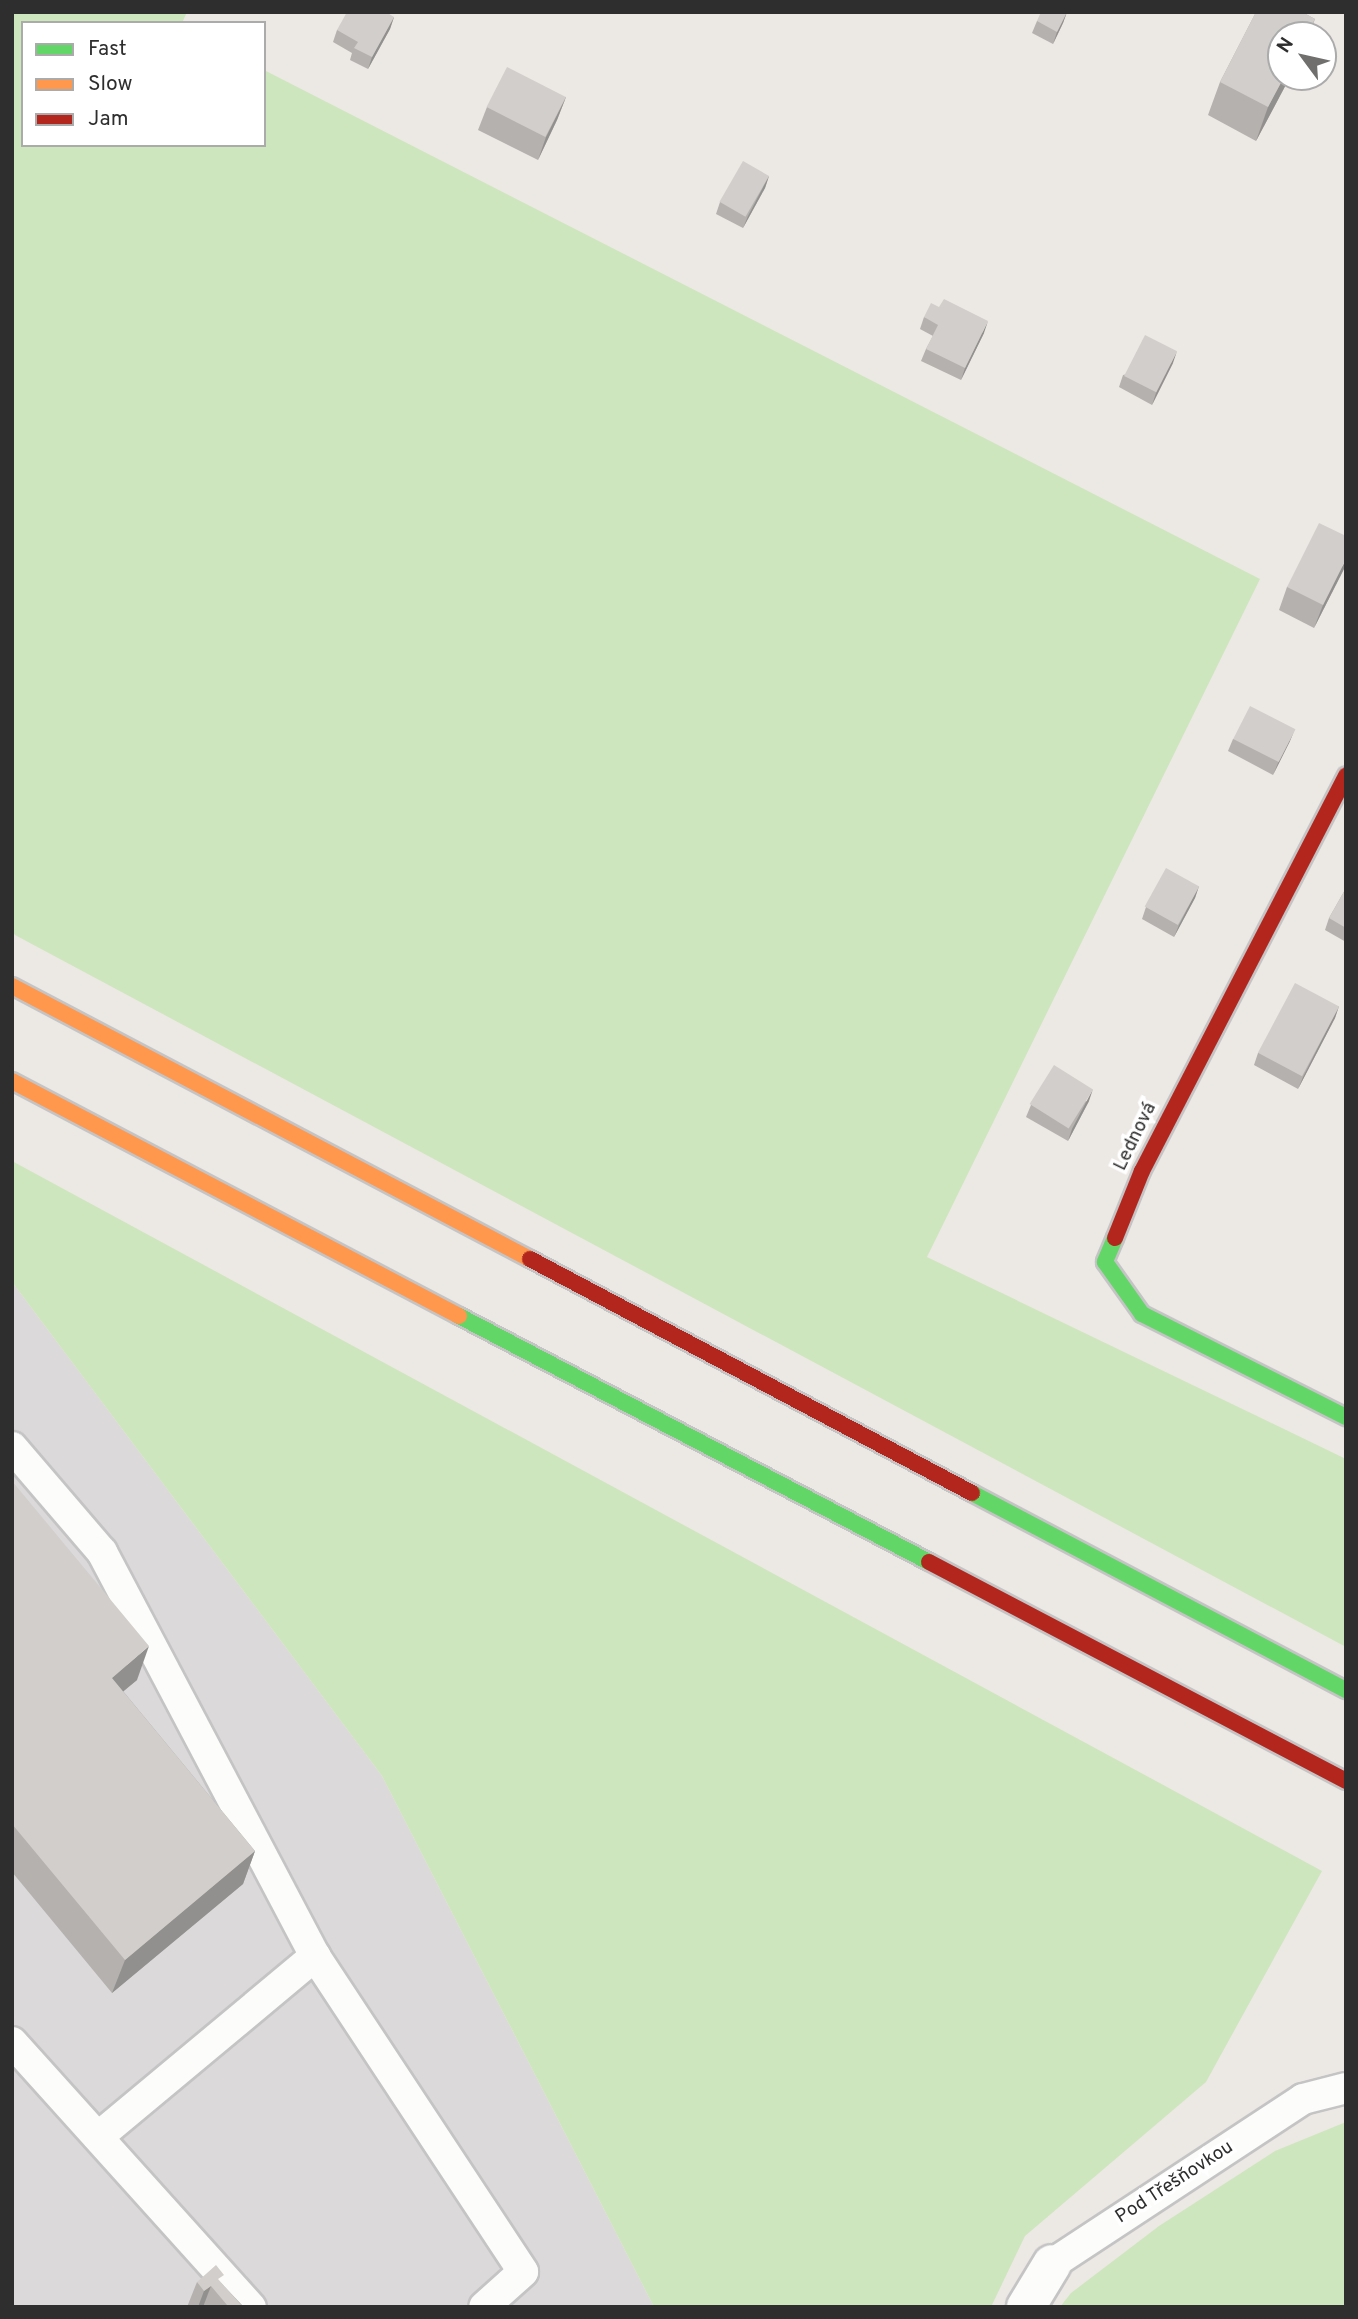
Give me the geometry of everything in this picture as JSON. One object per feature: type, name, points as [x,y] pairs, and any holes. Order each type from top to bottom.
[{"type":"main road","name":"Lednová","points":[[1346,775],[1142,1171],[1105,1262],[1142,1314],[1346,1417]]},
{"type":"main road","points":[[12,986],[1346,1690]]},
{"type":"main road","points":[[12,1081],[1346,1781]]},
{"type":"street","name":"Pod Třešňovkou","points":[[1026,2307],[1052,2264]]},
{"type":"lane","points":[[12,1447],[102,1552],[316,1956],[523,2272],[484,2307]]},
{"type":"lane","points":[[97,2137],[316,1956]]},
{"type":"lane","points":[[12,2042],[251,2307]]},
{"type":"lane","name":"Pod Třešňovkou","points":[[1052,2264],[1303,2099],[1346,2088]]},
{"type":"shaded area","points":[[12,1282],[382,1776],[654,2307],[12,2307]]},
{"type":"green space","points":[[12,12],[187,12],[183,21],[21,21],[21,147],[266,147],[266,71],[1260,579],[927,1257],[1346,1459],[1346,1647],[15,935],[12,931]]},
{"type":"green space","points":[[12,1161],[1322,1871],[1206,2082],[1025,2236],[991,2307],[654,2307],[382,1776],[12,1282]]},
{"type":"green space","points":[[1346,2122],[1346,2307],[1060,2307],[1071,2293],[1159,2226],[1275,2151]]},
{"type":"building","points":[[347,12],[386,12],[394,17],[372,57],[354,48],[358,42],[337,30]]},
{"type":"building","points":[[1041,12],[1067,12],[1057,32],[1037,21]]},
{"type":"building","points":[[1256,12],[1302,12],[1315,19],[1267,21],[1267,91],[1277,91],[1268,107],[1220,82]]},
{"type":"building","points":[[507,67],[566,97],[545,137],[487,107]]},
{"type":"building","points":[[743,161],[769,176],[745,217],[720,202]]},
{"type":"building","points":[[944,299],[988,321],[965,368],[926,349],[938,325],[924,317],[931,303],[939,307]]},
{"type":"building","points":[[1145,335],[1177,351],[1156,392],[1124,376]]},
{"type":"building","points":[[1319,523],[1346,536],[1346,559],[1323,605],[1287,587]]},
{"type":"building","points":[[1250,706],[1295,729],[1279,762],[1233,739]]},
{"type":"building","points":[[1166,868],[1199,886],[1178,925],[1145,906]]},
{"type":"building","points":[[1346,888],[1346,928],[1329,918]]},
{"type":"building","points":[[1295,983],[1339,1006],[1302,1076],[1258,1053]]},
{"type":"building","points":[[1054,1065],[1093,1089],[1069,1128],[1030,1104]]},
{"type":"building","points":[[12,1481],[149,1646],[112,1678],[255,1851],[125,1960],[12,1824]]},
{"type":"building","points":[[216,2265],[224,2275],[218,2279],[243,2307],[224,2307],[227,2305],[211,2286],[204,2291],[197,2282]]},
{"type":"traffic: fast","points":[[1115,1238],[1105,1262],[1142,1314],[1346,1417]]},
{"type":"traffic: fast","points":[[459,1316],[929,1562]]},
{"type":"traffic: fast","points":[[972,1493],[1346,1690]]},
{"type":"traffic: slow","points":[[12,986],[530,1259]]},
{"type":"traffic: slow","points":[[12,1081],[459,1316]]},
{"type":"traffic: jam","points":[[1115,1238],[1142,1171],[1346,775]]},
{"type":"traffic: jam","points":[[530,1259],[972,1493]]},
{"type":"traffic: jam","points":[[929,1562],[1346,1781]]}]
